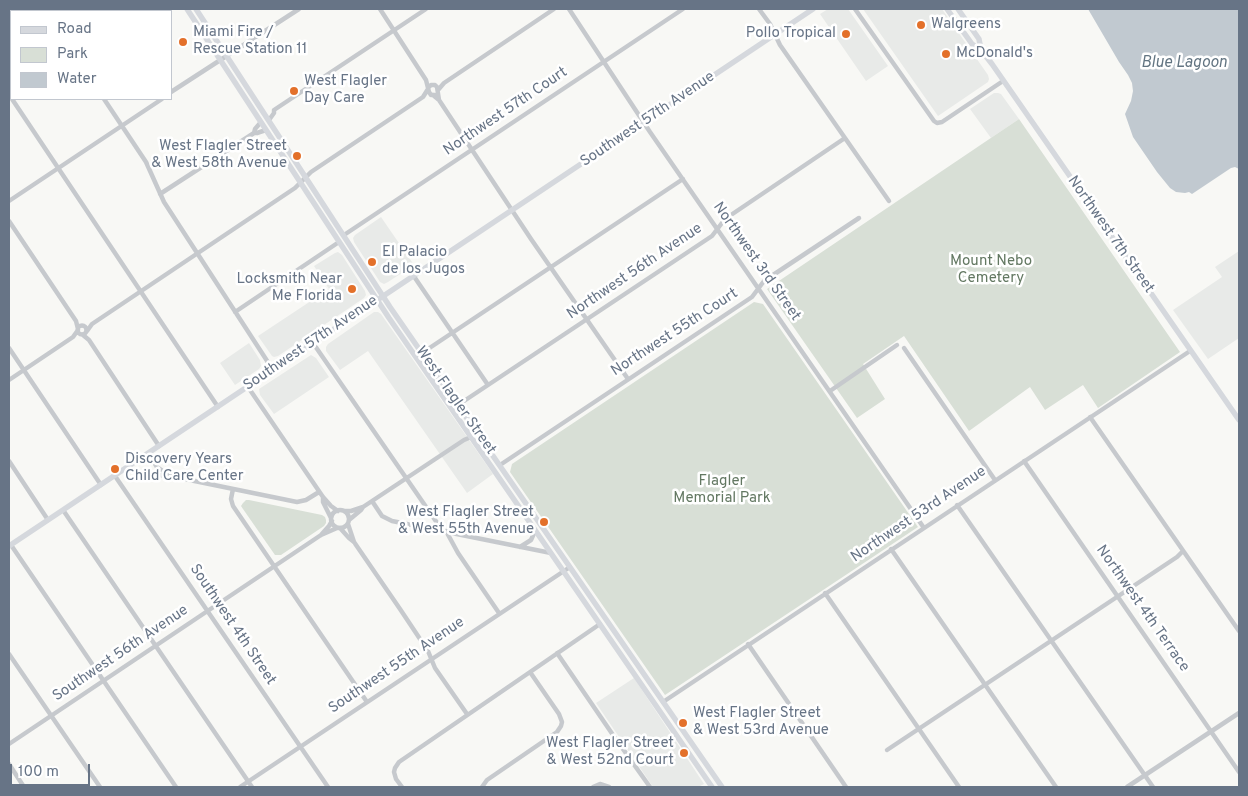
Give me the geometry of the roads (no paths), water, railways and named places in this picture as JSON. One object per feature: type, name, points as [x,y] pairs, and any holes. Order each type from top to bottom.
[{"type":"main road","name":"West Flagler Street","points":[[187,9],[377,300],[711,787]]},
{"type":"main road","name":"West Flagler Street","points":[[196,9],[383,296],[722,787]]},
{"type":"main road","name":"Southwest 57th Avenue","points":[[10,546],[813,9]]},
{"type":"main road","name":"Northwest 7th Street","points":[[947,9],[972,44],[981,50],[1239,420]]},
{"type":"main road","name":"Northwest 7th Street","points":[[958,9],[980,39],[981,50]]},
{"type":"main road","points":[[444,398],[458,405]]},
{"type":"main road","points":[[471,437],[485,444]]},
{"type":"main road","points":[[551,553],[564,558]]},
{"type":"main road","points":[[618,651],[624,647]]},
{"type":"main road","points":[[646,692],[663,702]]},
{"type":"main road","points":[[657,707],[671,714]]},
{"type":"street","points":[[172,91],[299,9]]},
{"type":"street","points":[[380,9],[431,87]]},
{"type":"street","points":[[263,111],[274,110],[426,9]]},
{"type":"street","points":[[423,96],[435,93],[444,83],[554,9]]},
{"type":"street","name":"Northwest 3rd Street","points":[[569,9],[644,122],[924,528]]},
{"type":"street","name":"Northwest 57th Court","points":[[344,235],[683,9]]},
{"type":"street","points":[[759,9],[770,24],[780,45],[889,201]]},
{"type":"street","points":[[855,9],[932,120],[942,122],[1003,81]]},
{"type":"street","points":[[9,24],[10,29]]},
{"type":"street","points":[[9,380],[295,188],[311,172],[423,96],[431,87],[444,83]]},
{"type":"street","points":[[431,87],[437,87],[435,93],[439,100],[628,379]]},
{"type":"street","points":[[431,87],[429,92],[435,93]]},
{"type":"street","points":[[13,100],[218,407]]},
{"type":"street","points":[[105,100],[146,162],[160,194],[197,254],[273,370]]},
{"type":"street","points":[[9,201],[161,100]]},
{"type":"street","points":[[269,120],[274,110]]},
{"type":"street","points":[[254,133],[261,122]]},
{"type":"street","points":[[160,194],[254,133],[266,130]]},
{"type":"street","name":"Northwest 56th Avenue","points":[[458,405],[712,236],[725,219],[845,138]]},
{"type":"street","points":[[422,353],[683,179]]},
{"type":"street","name":"Northwest 55th Court","points":[[500,465],[752,297],[764,281],[859,218]]},
{"type":"street","points":[[9,221],[159,446]]},
{"type":"street","points":[[235,312],[339,242]]},
{"type":"street","points":[[413,275],[488,386]]},
{"type":"street","points":[[313,343],[444,530],[499,613]]},
{"type":"street","points":[[830,391],[897,344]]},
{"type":"street","points":[[9,348],[101,485]]},
{"type":"street","points":[[904,348],[995,480]]},
{"type":"street","name":"Northwest 53rd Avenue","points":[[663,702],[1190,351]]},
{"type":"street","points":[[248,387],[322,497],[338,511],[351,511],[363,507],[471,437]]},
{"type":"street","points":[[1090,417],[1239,631]]},
{"type":"street","points":[[148,453],[157,467],[170,476]]},
{"type":"street","points":[[9,461],[48,520]]},
{"type":"street","name":"Northwest 4th Terrace","points":[[1024,461],[1239,772]]},
{"type":"street","points":[[125,469],[144,474],[170,476],[299,502],[319,492]]},
{"type":"street","name":"Southwest 4th Street","points":[[115,476],[328,787]]},
{"type":"street","points":[[233,488],[232,504],[367,702]]},
{"type":"street","points":[[322,497],[334,525],[354,542],[428,651],[435,668],[467,714]]},
{"type":"street","points":[[372,501],[382,516],[388,519],[551,553]]},
{"type":"street","points":[[958,505],[1153,787]]},
{"type":"street","points":[[339,528],[346,526],[363,507]]},
{"type":"street","points":[[63,510],[252,787]]},
{"type":"street","points":[[332,519],[334,512],[338,511]]},
{"type":"street","points":[[344,512],[348,514],[354,542]]},
{"type":"street","name":"Southwest 56th Avenue","points":[[321,535],[332,519]]},
{"type":"street","name":"Southwest 56th Avenue","points":[[9,744],[321,535],[339,528]]},
{"type":"street","points":[[520,547],[531,540],[535,530]]},
{"type":"street","points":[[10,546],[176,787]]},
{"type":"street","points":[[891,549],[1056,787]]},
{"type":"street","points":[[887,750],[1183,551]]},
{"type":"street","name":"Southwest 55th Avenue","points":[[240,787],[570,567]]},
{"type":"street","points":[[825,593],[959,787]]},
{"type":"street","points":[[402,787],[396,779],[394,772],[396,764],[600,624]]},
{"type":"street","points":[[748,644],[846,787]]},
{"type":"street","points":[[558,652],[650,787]]},
{"type":"street","points":[[9,654],[100,787]]},
{"type":"street","points":[[482,787],[490,777],[560,729],[561,719],[530,672]]},
{"type":"street","points":[[1127,787],[1239,713]]},
{"type":"street","points":[[9,764],[24,787]]},
{"type":"street","points":[[593,787],[598,784],[609,787]]},
{"type":"water","name":"Blue Lagoon","points":[[1088,9],[1239,9],[1239,169],[1231,168],[1192,194],[1189,192],[1176,192],[1170,188],[1133,137],[1125,114],[1131,101],[1132,83]]},
{"type":"place","name":"Walgreens","points":[[921,25]]},
{"type":"place","name":"Pollo Tropical","points":[[846,34]]},
{"type":"place","name":"Miami Fire / Rescue Station 11","points":[[183,42]]},
{"type":"place","name":"McDonald's","points":[[946,54]]},
{"type":"place","name":"West Flagler Day Care","points":[[294,91]]},
{"type":"place","name":"West Flagler Street & West 58th Avenue","points":[[297,156]]},
{"type":"place","name":"El Palacio de los Jugos","points":[[372,262]]},
{"type":"place","name":"Locksmith Near Me Florida","points":[[352,289]]},
{"type":"place","name":"Discovery Years Child Care Center","points":[[115,469]]},
{"type":"place","name":"West Flagler Street & West 55th Avenue","points":[[544,522]]},
{"type":"place","name":"West Flagler Street & West 53rd Avenue","points":[[683,723]]},
{"type":"place","name":"West Flagler Street & West 52nd Court","points":[[684,753]]},
{"type":"park label","name":"Mount Nebo Cemetery","points":[[991,270]]},
{"type":"park label","name":"Flagler Memorial Park","points":[[722,490]]}]
